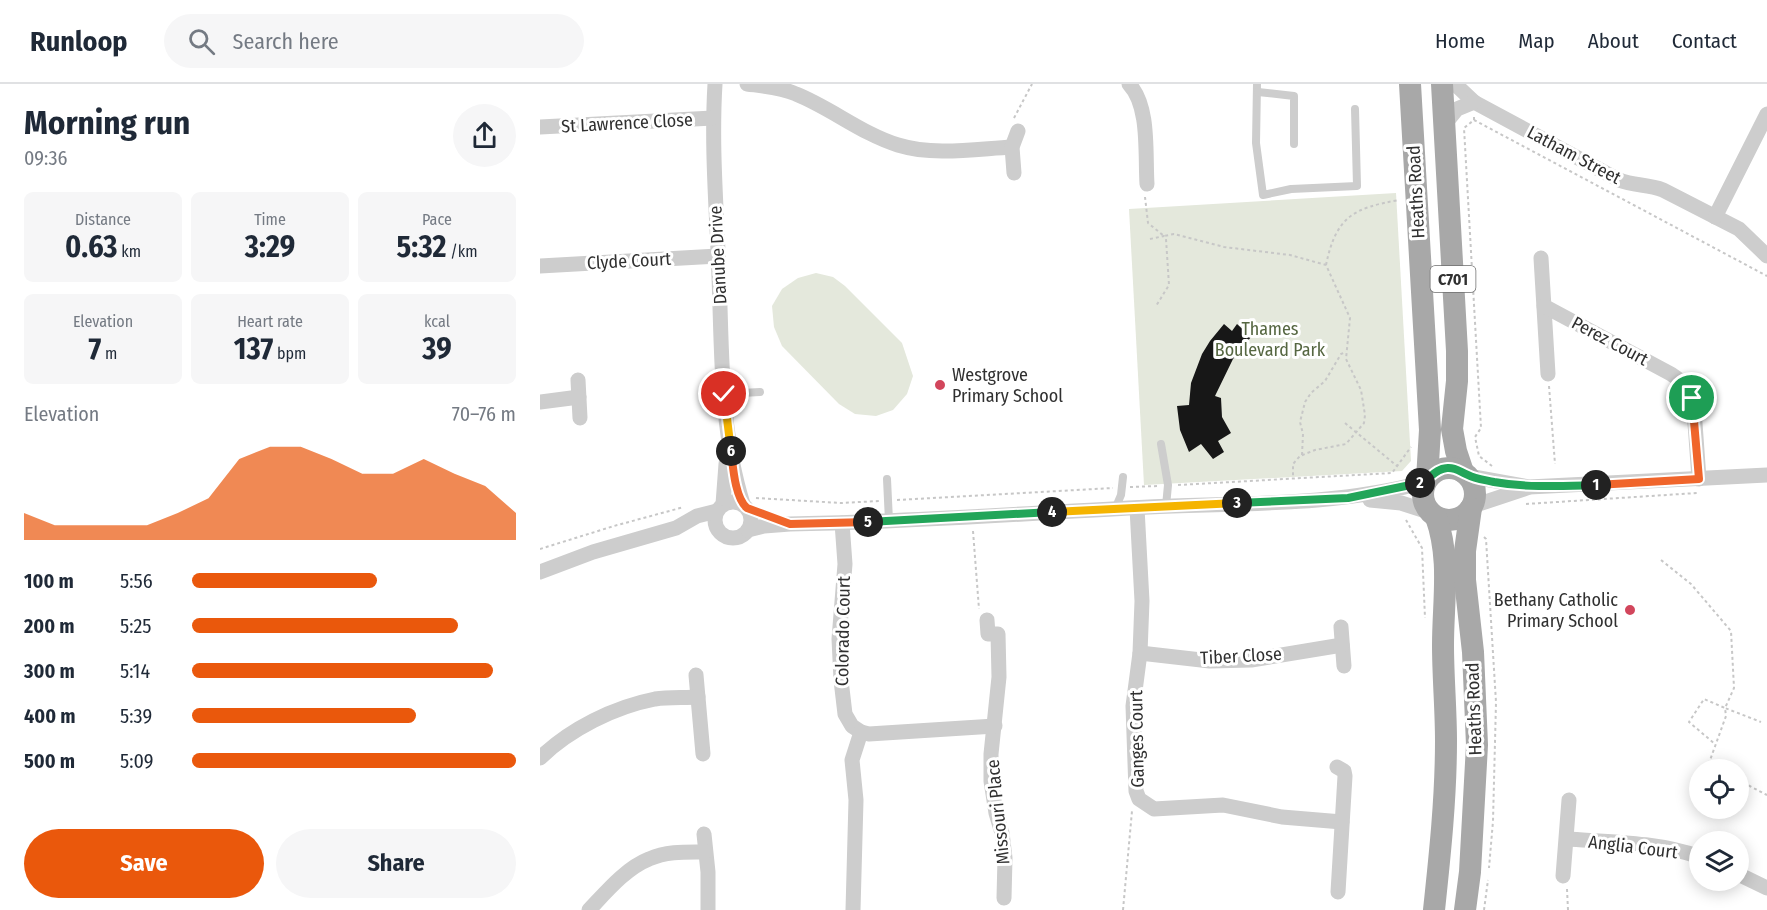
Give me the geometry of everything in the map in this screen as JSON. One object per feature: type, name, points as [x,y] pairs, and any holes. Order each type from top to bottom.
[{"type":"main road","name":"Heaths Road","points":[[1410,84],[1430,422],[1430,449],[1426,480]]},
{"type":"main road","name":"Heaths Road","points":[[1442,84],[1457,351],[1457,381],[1452,429],[1456,451],[1466,474]]},
{"type":"main road","points":[[1426,480],[1439,469],[1448,467],[1466,474]]},
{"type":"main road","name":"C701","points":[[1466,474],[1475,490],[1472,507]]},
{"type":"main road","name":"C701","points":[[1426,480],[1422,499],[1432,515]]},
{"type":"main road","name":"Heaths Road","points":[[1465,910],[1470,872],[1477,745],[1473,662],[1464,580],[1465,551],[1472,507]]},
{"type":"main road","points":[[1432,515],[1452,520],[1460,518],[1472,507]]},
{"type":"main road","name":"Heaths Road","points":[[1432,515],[1443,537],[1445,554],[1443,644],[1446,740],[1434,910]]},
{"type":"street","name":"Danube Drive","points":[[715,84],[713,171],[724,394],[735,480],[745,506]]},
{"type":"street","points":[[747,84],[774,87],[796,94],[899,146],[929,151],[1012,147]]},
{"type":"street","points":[[1129,84],[1142,104],[1147,184]]},
{"type":"street","name":"Latham Street","points":[[1455,84],[1474,102],[1619,180],[1630,184],[1655,187],[1739,229],[1767,256]]},
{"type":"street","points":[[1444,125],[1458,109],[1474,102]]},
{"type":"street","points":[[1715,217],[1767,114]]},
{"type":"street","name":"St Lawrence Close","points":[[540,127],[713,118]]},
{"type":"street","points":[[1014,173],[1012,147],[1016,125]]},
{"type":"street","name":"Clyde Court","points":[[540,266],[718,256]]},
{"type":"street","name":"Perez Court","points":[[1541,258],[1548,374]]},
{"type":"street","name":"Perez Court","points":[[1544,306],[1671,374],[1685,385],[1692,398],[1694,409],[1698,486]]},
{"type":"street","points":[[578,380],[580,418]]},
{"type":"street","points":[[540,402],[579,397]]},
{"type":"street","name":"Danube Drive","points":[[720,507],[728,425]]},
{"type":"street","points":[[1466,474],[1529,487],[1698,486],[1767,475]]},
{"type":"street","points":[[720,507],[714,522],[723,536],[734,538],[748,530],[764,526],[790,524],[972,518],[1348,498],[1399,489],[1426,480]]},
{"type":"street","points":[[1472,507],[1529,487]]},
{"type":"street","points":[[1348,498],[1401,503],[1432,515]]},
{"type":"street","points":[[540,572],[593,552],[676,528],[697,516],[733,501],[790,524]]},
{"type":"street","points":[[745,506],[751,519],[748,530]]},
{"type":"street","name":"Ganges Court","points":[[1137,508],[1142,601],[1140,653],[1133,706],[1136,791],[1141,802],[1158,809],[1223,805],[1282,817],[1342,822]]},
{"type":"street","name":"Colorado Court","points":[[842,523],[845,564],[839,639],[844,714],[852,726],[861,732]]},
{"type":"street","points":[[676,528],[699,528],[719,532]]},
{"type":"street","name":"Missouri Place","points":[[987,627],[998,633],[999,677],[991,754],[991,781],[1005,858],[1005,901]]},
{"type":"street","points":[[1341,627],[1344,666]]},
{"type":"street","name":"Tiber Close","points":[[1140,653],[1209,661],[1251,660],[1342,645]]},
{"type":"street","points":[[696,675],[702,754]]},
{"type":"street","points":[[540,758],[565,736],[613,713],[656,699],[698,697]]},
{"type":"street","points":[[853,910],[856,800],[852,760],[861,732],[869,734],[995,726]]},
{"type":"street","points":[[1338,893],[1345,776]]},
{"type":"street","name":"Anglia Court","points":[[1563,876],[1569,800]]},
{"type":"street","points":[[704,834],[708,872],[708,910]]},
{"type":"street","name":"Anglia Court","points":[[1567,839],[1645,845],[1689,854]]},
{"type":"street","points":[[589,910],[629,872],[649,859],[673,852],[705,852]]},
{"type":"street","points":[[1749,879],[1767,888]]},
{"type":"lane","points":[[1294,144],[1294,96],[1258,88],[1256,143],[1263,195],[1291,189],[1357,186],[1355,109]]},
{"type":"lane","points":[[724,394],[760,392]]},
{"type":"lane","points":[[1161,444],[1168,485],[1166,506]]},
{"type":"lane","points":[[1115,509],[1123,477]]},
{"type":"lane","points":[[887,479],[889,521]]},
{"type":"path","points":[[1016,125],[1032,84]]},
{"type":"path","points":[[1474,102],[1474,120]]},
{"type":"path","points":[[1474,120],[1767,276]]},
{"type":"path","points":[[1474,120],[1464,128],[1481,428],[1475,437],[1479,456],[1494,468]]},
{"type":"path","points":[[1147,184],[1145,200],[1148,223],[1166,239],[1169,285],[1156,306]]},
{"type":"path","points":[[1293,478],[1293,464],[1302,455],[1346,444],[1364,423],[1361,390],[1346,358],[1350,318],[1326,265],[1330,248],[1344,221],[1366,207],[1399,200],[1399,196]]},
{"type":"path","points":[[1150,239],[1174,234],[1224,247],[1290,255],[1326,265]]},
{"type":"path","points":[[1302,455],[1303,434],[1300,422],[1305,402],[1311,393],[1325,381],[1341,354],[1347,351]]},
{"type":"path","points":[[1548,374],[1555,464]]},
{"type":"path","points":[[1345,423],[1397,466]]},
{"type":"path","points":[[735,480],[744,480],[746,487],[756,498],[841,503],[888,501],[1392,473],[1412,445]]},
{"type":"path","points":[[1520,504],[1698,486]]},
{"type":"path","points":[[540,549],[686,507]]},
{"type":"path","points":[[1403,512],[1422,548],[1426,627]]},
{"type":"path","points":[[973,527],[977,597],[981,625],[987,627]]},
{"type":"path","points":[[1482,541],[1483,536]]},
{"type":"path","points":[[1661,560],[1691,584],[1731,631],[1734,688],[1725,708],[1726,716],[1710,759]]},
{"type":"path","points":[[1715,744],[1689,722],[1704,699],[1761,722]]},
{"type":"path","points":[[1749,786],[1767,795]]},
{"type":"path","points":[[1123,910],[1132,812],[1141,802]]},
{"type":"path","points":[[1563,876],[1567,877],[1568,910]]},
{"type":"green space","name":"Thames Boulevard Park","points":[[1396,193],[1411,461],[1402,471],[1144,485],[1129,209]]},
{"type":"green space","points":[[816,273],[833,277],[845,286],[902,343],[913,376],[907,394],[893,410],[876,416],[855,414],[839,404],[782,346],[774,327],[772,306],[782,289],[798,278]]},
{"type":"building","points":[[1224,324],[1232,331],[1237,324],[1251,337],[1233,359],[1215,396],[1221,398],[1222,417],[1231,433],[1218,441],[1224,452],[1213,459],[1201,444],[1189,452],[1180,430],[1177,406],[1189,405],[1191,383],[1202,354]]},
{"type":"place","name":"Westgrove Primary School","points":[[940,385]]},
{"type":"place","name":"Bethany Catholic Primary School","points":[[1630,610]]},
{"type":"route","points":[[724,394],[735,480],[742,504],[790,524],[972,518],[1348,498],[1425,482],[1432,473],[1448,467],[1456,468],[1468,476],[1529,487],[1699,479],[1692,398]]}]
